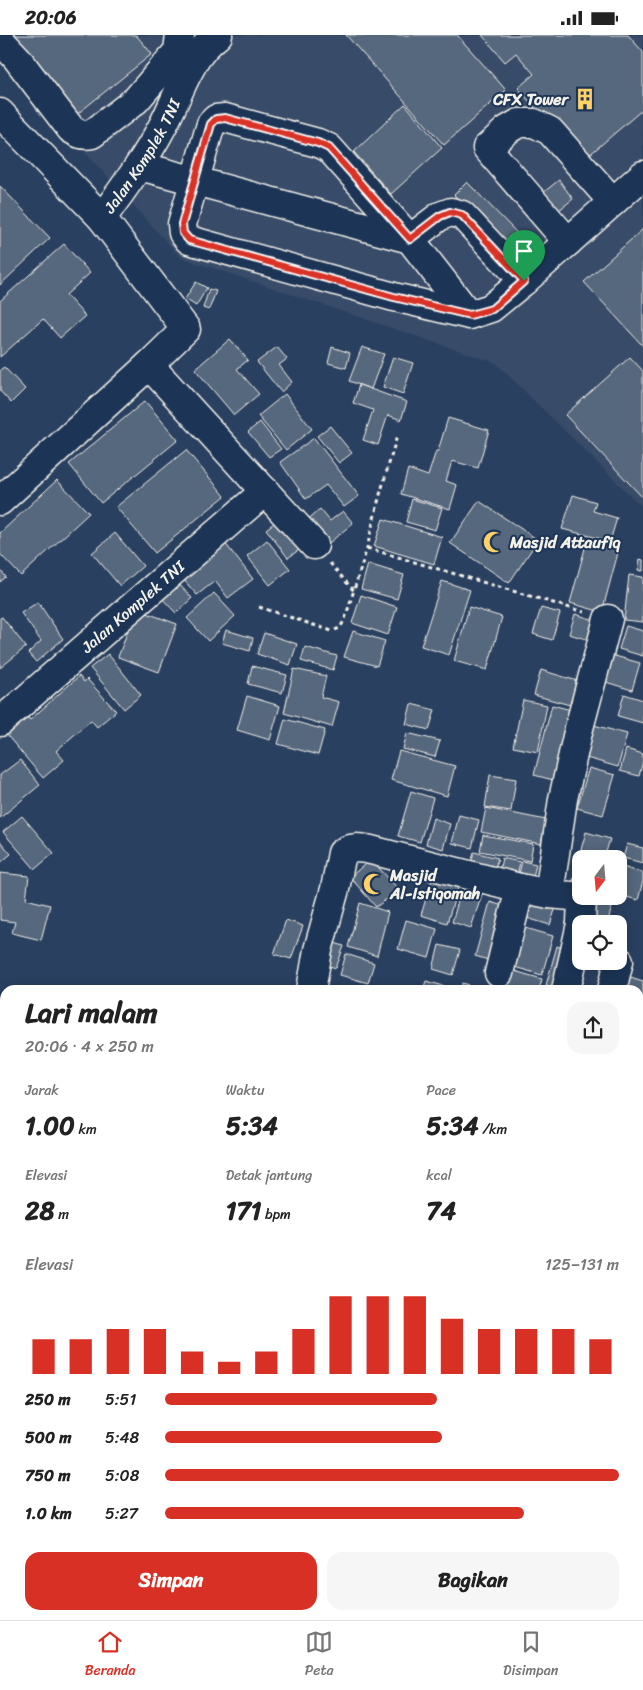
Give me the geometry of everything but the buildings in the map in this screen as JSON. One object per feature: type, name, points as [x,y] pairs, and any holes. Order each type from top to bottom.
[{"type":"street","points":[[0,40],[16,57],[72,129],[86,136],[92,134],[136,100],[178,51],[180,35]]},
{"type":"street","name":"Jalan Komplek TNI","points":[[0,501],[186,329],[102,218],[140,166],[162,127],[179,88],[192,65],[205,47],[218,35]]},
{"type":"street","points":[[0,113],[102,218]]},
{"type":"street","points":[[470,315],[410,239],[329,148],[318,143],[225,118],[216,119],[211,124],[182,224],[183,233],[189,240],[394,297],[470,315],[492,309],[643,175]]},
{"type":"street","points":[[568,243],[487,148],[507,130],[519,123],[534,123],[550,131],[613,202]]},
{"type":"street","points":[[140,166],[410,239]]},
{"type":"street","points":[[410,239],[440,216],[450,212],[462,215],[524,281]]},
{"type":"street","points":[[149,365],[314,545]]},
{"type":"street","name":"Jalan Komplek TNI","points":[[0,722],[264,491]]},
{"type":"street","points":[[549,894],[563,799],[578,732],[608,619]]},
{"type":"street","points":[[312,985],[318,950],[344,898],[342,853],[345,850],[358,848],[520,888],[549,894],[582,897],[581,915]]},
{"type":"street","points":[[499,973],[520,888]]},
{"type":"street","points":[[567,985],[572,964]]},
{"type":"street","points":[[613,985],[617,970]]},
{"type":"path","points":[[260,607],[332,631],[340,628],[345,619],[367,548],[397,436]]},
{"type":"path","points":[[314,545],[354,591]]},
{"type":"path","points":[[367,548],[608,619]]},
{"type":"shaded area","points":[[0,35],[643,35],[643,508],[496,363],[180,257],[0,58]]},
{"type":"place","name":"CFX Tower","points":[[585,99]]},
{"type":"place","name":"Masjid Attaufiq","points":[[494,542]]},
{"type":"place","name":"Masjid Al-Istiqomah","points":[[374,884]]},
{"type":"route","points":[[225,118],[318,143],[329,148],[410,239],[440,216],[450,212],[462,215],[524,281],[492,309],[470,315],[394,297],[189,240],[183,233],[182,224],[211,124],[216,119],[225,118]]}]
